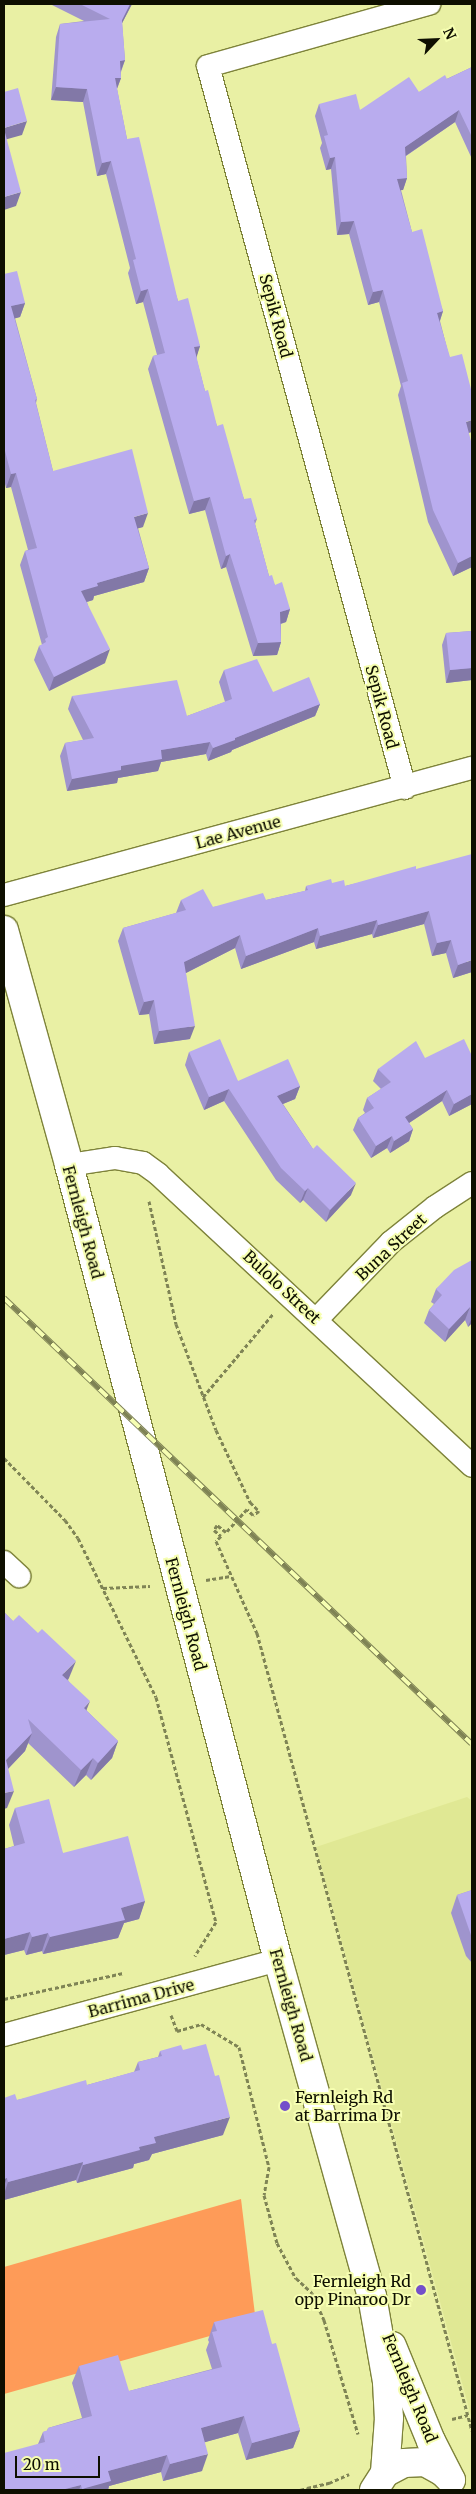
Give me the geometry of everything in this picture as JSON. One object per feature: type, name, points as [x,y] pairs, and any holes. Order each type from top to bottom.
[{"type":"street","name":"Sepik Road","points":[[404,788],[208,66],[429,4]]},
{"type":"street","name":"Lae Avenue","points":[[4,895],[472,768]]},
{"type":"street","name":"Fernleigh Road","points":[[4,930],[69,1165],[178,1586],[278,1960],[372,2296],[387,2382],[388,2418],[377,2486]]},
{"type":"street","name":"Bulolo Street","points":[[69,1165],[115,1158],[143,1163],[158,1174],[317,1319],[472,1466]]},
{"type":"street","name":"Buna Street","points":[[317,1319],[391,1242],[435,1207],[472,1183]]},
{"type":"street","name":"Barrima Drive","points":[[4,2035],[278,1960]]},
{"type":"street","name":"Fernleigh Road","points":[[372,2296],[417,2408],[453,2485]]},
{"type":"street","points":[[377,2486],[404,2463],[425,2462],[444,2472],[453,2485]]},
{"type":"path","points":[[143,1163],[149,1204],[176,1324],[203,1397],[250,1502],[259,1511],[254,1515],[247,1509],[226,1532],[217,1525],[214,1530],[221,1536],[216,1541],[256,1633],[472,2431]]},
{"type":"path","points":[[203,1397],[276,1310]]},
{"type":"path","points":[[4,1458],[65,1520],[78,1538],[156,1697],[216,1922],[196,1956],[188,1958]]},
{"type":"path","points":[[103,1588],[178,1586]]},
{"type":"path","points":[[4,1999],[128,1972]]},
{"type":"path","points":[[163,1992],[177,2031],[201,2024],[239,2047],[269,2167],[264,2195],[277,2243],[296,2278],[312,2294],[324,2320],[359,2436]]},
{"type":"path","points":[[300,2490],[340,2479],[352,2473]]},
{"type":"shaded area","points":[[467,1797],[472,1801],[472,2419],[316,1847]]},
{"type":"shaded area","points":[[241,2199],[256,2323],[4,2394],[4,2267]]},
{"type":"building","points":[[80,4],[130,4],[122,20],[125,60],[120,61],[121,78],[115,78],[127,139],[139,137],[178,301],[188,298],[200,346],[194,347],[205,391],[208,390],[217,426],[223,424],[244,499],[251,498],[257,519],[254,520],[269,576],[272,575],[275,585],[282,582],[290,609],[280,612],[281,642],[258,643],[230,554],[226,556],[210,497],[194,501],[153,356],[165,353],[148,289],[141,291],[133,260],[136,259],[111,161],[102,163],[87,89],[56,87],[60,24],[110,19]]},
{"type":"building","points":[[472,67],[472,137],[459,110],[405,147],[407,178],[397,179],[412,232],[422,229],[443,311],[437,313],[450,357],[462,354],[472,393],[472,420],[466,422],[472,445],[472,556],[458,563],[433,510],[402,383],[408,381],[383,290],[373,292],[354,221],[341,222],[335,157],[330,158],[324,136],[328,135],[319,104],[356,94],[360,110],[409,77],[419,92],[445,75],[447,79]]},
{"type":"building","points":[[18,88],[27,121],[4,128],[4,92]]},
{"type":"building","points":[[4,129],[21,192],[4,197]]},
{"type":"building","points":[[17,271],[25,303],[11,306],[37,399],[35,400],[53,471],[132,449],[148,513],[134,517],[149,568],[97,583],[98,586],[81,591],[110,649],[54,677],[39,646],[46,642],[45,639],[48,637],[25,551],[37,548],[16,473],[11,474],[4,447],[4,274]]},
{"type":"building","points":[[472,631],[472,668],[450,670],[446,633]]},
{"type":"building","points":[[257,659],[273,692],[309,677],[320,704],[213,748],[210,742],[161,750],[162,759],[121,766],[121,770],[72,779],[65,743],[94,738],[72,696],[177,680],[187,716],[232,699],[224,670]]},
{"type":"building","points":[[472,854],[472,960],[458,965],[451,940],[437,943],[429,911],[378,925],[377,920],[320,936],[318,928],[246,956],[240,935],[184,962],[195,1026],[159,1031],[154,1000],[144,1002],[123,928],[186,910],[181,900],[203,889],[213,907],[263,893],[266,900],[308,890],[306,886],[331,879],[332,883],[344,880],[345,886],[416,866],[416,869]]},
{"type":"building","points":[[220,1039],[238,1081],[288,1059],[300,1086],[277,1096],[313,1149],[317,1145],[356,1183],[330,1210],[308,1188],[305,1191],[281,1168],[229,1089],[209,1097],[189,1052]]},
{"type":"building","points":[[464,1039],[472,1056],[472,1094],[454,1104],[447,1090],[405,1117],[413,1129],[394,1141],[392,1136],[376,1146],[358,1118],[374,1108],[367,1098],[391,1082],[378,1069],[416,1041],[425,1058]]},
{"type":"building","points":[[472,1260],[472,1313],[470,1307],[449,1329],[429,1310],[442,1295],[436,1289],[454,1270]]},
{"type":"building","points":[[4,1612],[13,1621],[19,1615],[38,1633],[42,1629],[76,1661],[62,1675],[90,1701],[84,1708],[118,1741],[98,1763],[93,1758],[81,1770],[28,1719],[32,1733],[6,1760],[14,1791],[4,1793]]},
{"type":"building","points":[[49,1799],[63,1853],[128,1836],[145,1901],[121,1908],[125,1920],[50,1937],[48,1933],[32,1937],[30,1932],[4,1939],[4,1849],[25,1843],[15,1808]]},
{"type":"building","points":[[472,1890],[472,1938],[457,1895]]},
{"type":"building","points":[[206,2044],[215,2076],[219,2075],[230,2117],[154,2137],[156,2143],[139,2147],[140,2150],[83,2165],[83,2162],[8,2182],[7,2178],[4,2179],[4,2098],[15,2094],[17,2100],[86,2080],[87,2085],[140,2070],[138,2062],[162,2056],[160,2051],[181,2045],[183,2050]]},
{"type":"building","points":[[263,2310],[272,2344],[276,2343],[300,2430],[252,2443],[244,2416],[201,2428],[208,2454],[170,2464],[167,2455],[108,2471],[111,2481],[82,2489],[81,2485],[61,2490],[4,2490],[4,2453],[45,2442],[43,2432],[48,2430],[48,2428],[92,2416],[79,2366],[118,2355],[129,2391],[222,2367],[212,2332],[217,2331],[214,2322]]},
{"type":"railway","points":[[4,1298],[472,1744]]},
{"type":"place","name":"Fernleigh Rd at Barrima Dr","points":[[285,2106]]},
{"type":"place","name":"Fernleigh Rd opp Pinaroo Dr","points":[[421,2290]]}]
